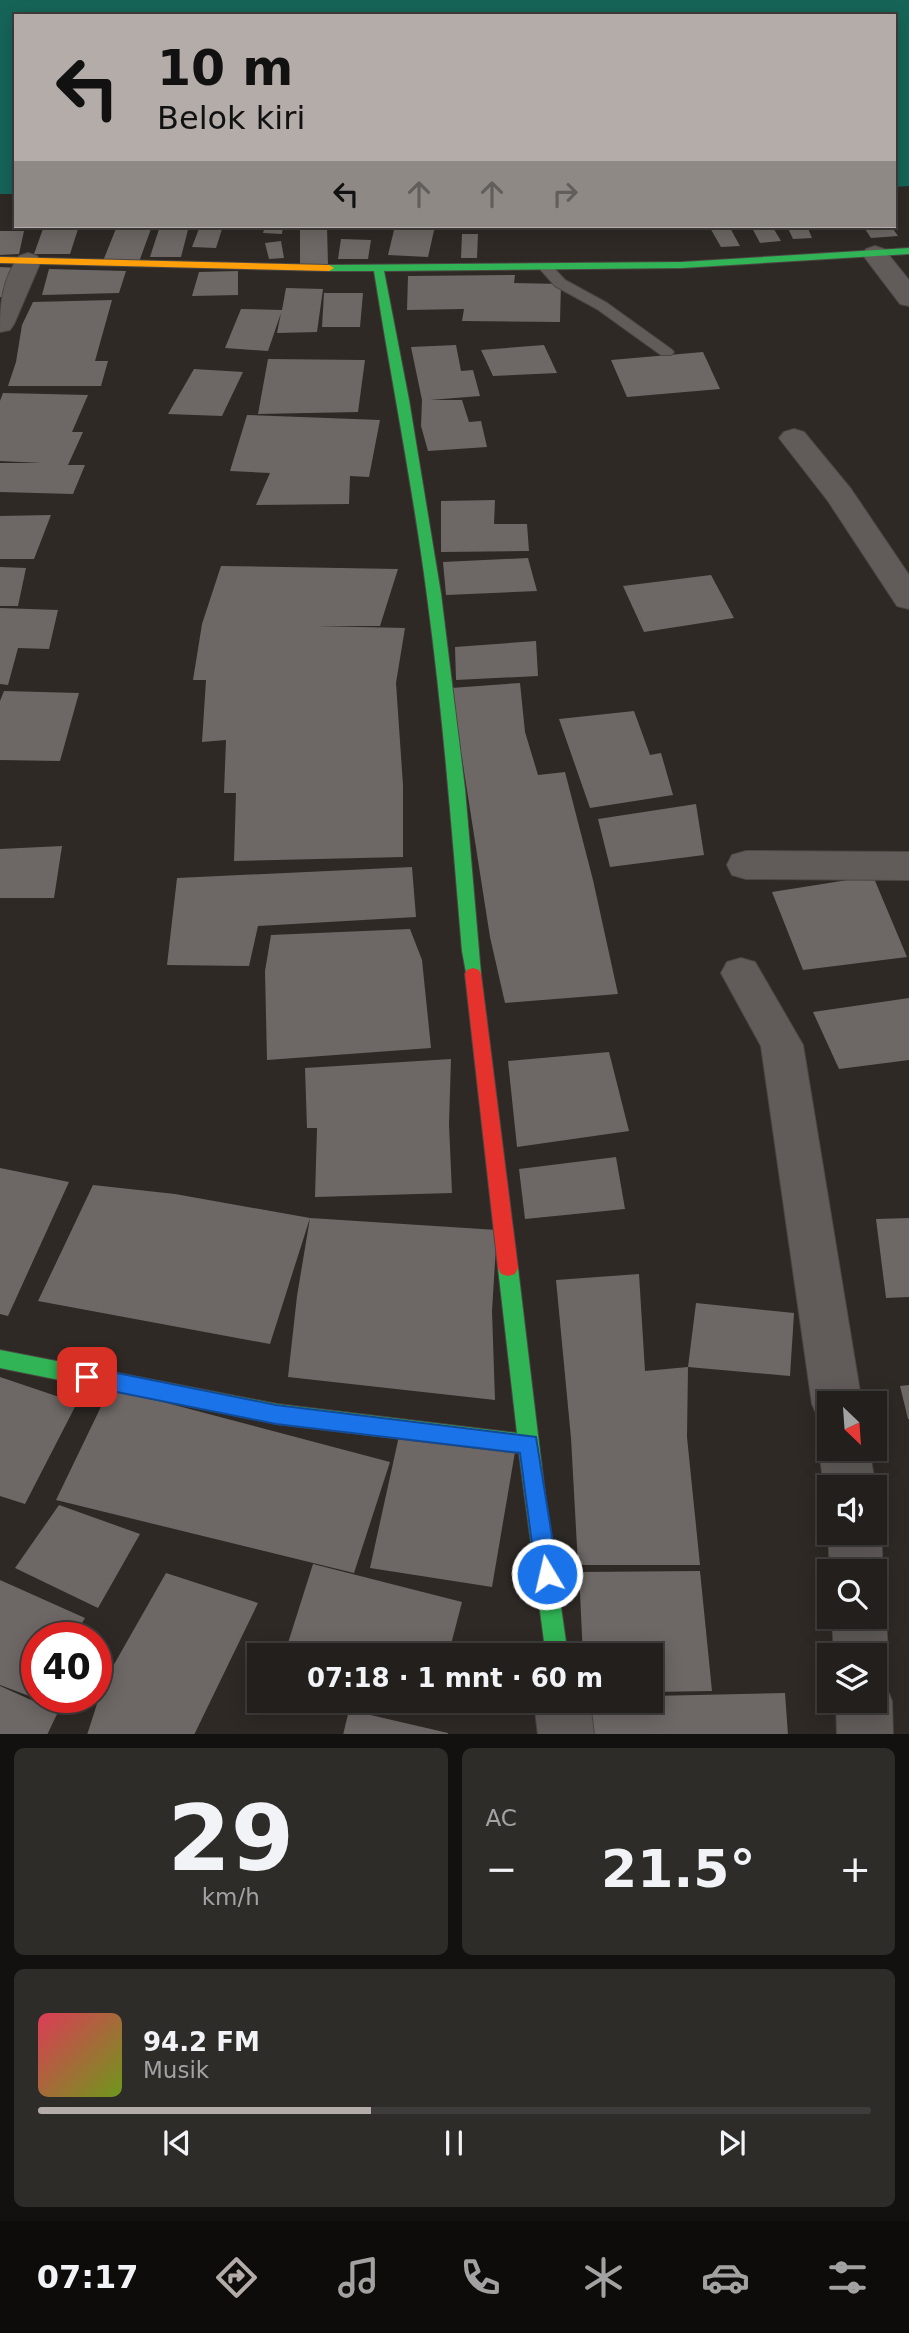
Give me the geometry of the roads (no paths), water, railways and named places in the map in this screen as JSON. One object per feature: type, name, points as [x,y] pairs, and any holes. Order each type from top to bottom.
[{"type":"street","points":[[0,260],[379,271],[547,269],[909,251]]},
{"type":"street","points":[[875,254],[909,298]]},
{"type":"street","points":[[0,324],[28,261]]},
{"type":"street","points":[[379,271],[412,445],[440,653],[457,788],[468,929],[555,1643]]},
{"type":"street","points":[[794,438],[840,496],[909,599]]},
{"type":"street","points":[[746,865],[909,866]]},
{"type":"street","points":[[741,973],[782,1045],[835,1391]]},
{"type":"street","points":[[0,1359],[276,1414],[529,1444]]},
{"type":"street","points":[[563,1713],[566,1734]]},
{"type":"street","points":[[864,1713],[864,1734]]},
{"type":"lane","points":[[547,269],[560,283],[602,306],[666,352]]},
{"type":"water","points":[[0,0],[909,0],[909,186],[896,187],[896,14],[14,14],[14,194],[0,194]]}]
